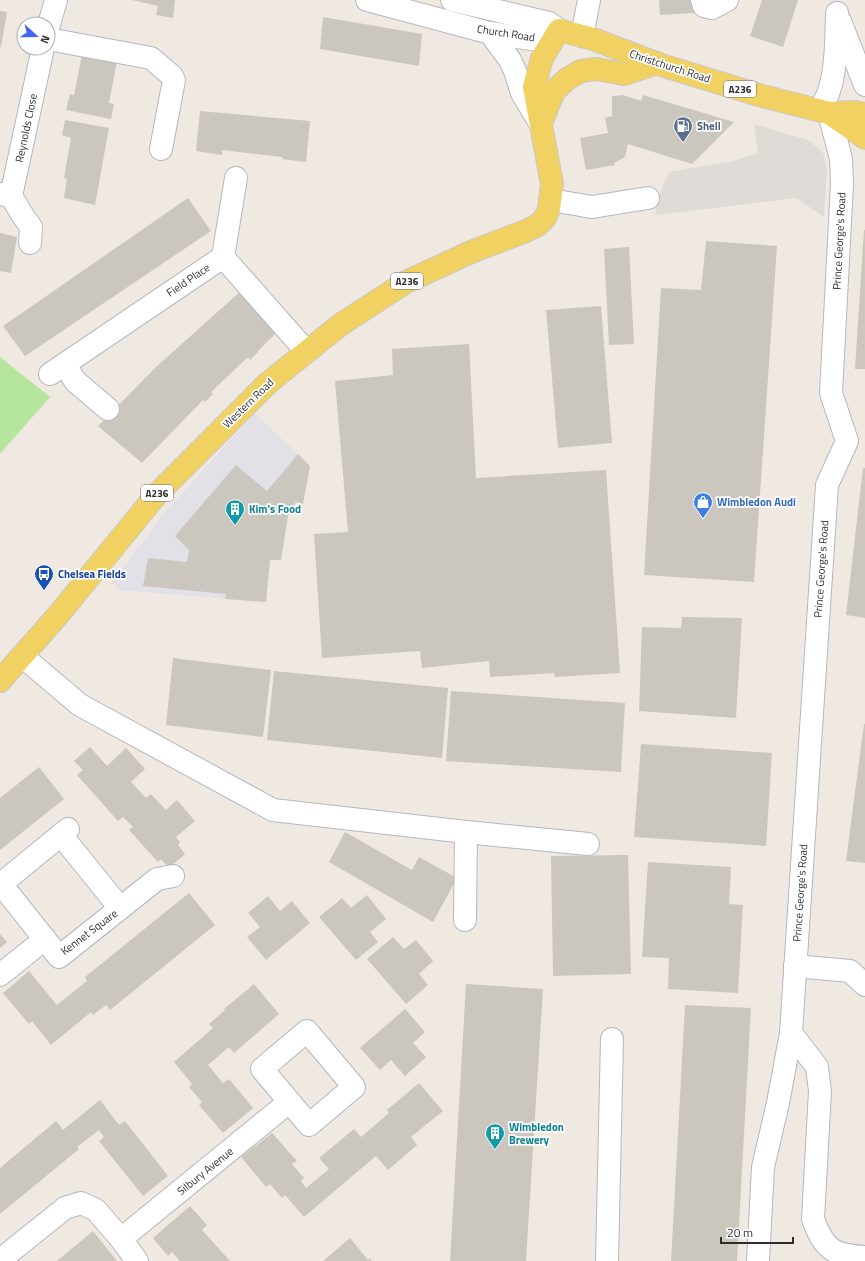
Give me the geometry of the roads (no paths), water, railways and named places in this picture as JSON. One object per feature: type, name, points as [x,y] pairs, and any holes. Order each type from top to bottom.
[{"type":"main road","name":"Christchurch Road","points":[[559,30],[582,36],[657,63],[759,95],[824,112],[854,112],[865,114]]},
{"type":"main road","name":"Western Road","points":[[0,681],[59,614],[156,494],[268,383],[306,350],[377,299],[406,282],[471,252],[526,231],[538,225],[545,218],[551,200],[552,184],[534,86],[542,58],[559,30]]},
{"type":"main road","points":[[540,124],[554,91],[567,79],[581,71],[596,69],[624,74],[657,63]]},
{"type":"main road","name":"Christchurch Road","points":[[824,112],[865,138]]},
{"type":"street","points":[[51,16],[56,0]]},
{"type":"street","name":"Church Road","points":[[367,0],[490,33],[537,40],[559,30]]},
{"type":"street","name":"Church Road","points":[[452,0],[549,23],[559,30]]},
{"type":"street","points":[[582,36],[589,0]]},
{"type":"street","points":[[702,0],[704,6],[712,8],[727,0]]},
{"type":"street","points":[[835,6],[865,85]]},
{"type":"street","points":[[824,112],[835,53],[835,6]]},
{"type":"street","name":"Western Road","points":[[490,33],[510,60],[522,94],[540,124]]},
{"type":"street","points":[[56,40],[151,58],[172,76],[174,80],[161,148]]},
{"type":"street","name":"Reynolds Close","points":[[6,195],[41,56]]},
{"type":"street","name":"Prince George's Road","points":[[758,1261],[763,1167],[778,1103],[791,1034],[827,485],[856,440],[831,393],[841,202],[841,159],[824,112]]},
{"type":"street","points":[[236,178],[223,257],[306,350]]},
{"type":"street","points":[[6,195],[31,227],[30,243]]},
{"type":"street","points":[[551,200],[592,207],[648,198]]},
{"type":"street","name":"Field Place","points":[[108,409],[57,369],[223,257]]},
{"type":"street","points":[[22,656],[80,705],[273,810],[588,844]]},
{"type":"street","name":"Kennet Square","points":[[120,908],[65,832],[1,884],[59,957],[157,879],[172,876]]},
{"type":"street","points":[[465,920],[466,832]]},
{"type":"street","points":[[0,975],[45,939]]},
{"type":"street","points":[[795,966],[850,971],[865,985]]},
{"type":"street","points":[[791,1034],[817,1067],[820,1085],[813,1219],[820,1238],[832,1250],[858,1258]]},
{"type":"street","points":[[607,1261],[612,1039]]},
{"type":"street","name":"Silbury Avenue","points":[[121,1240],[289,1102]]},
{"type":"street","points":[[0,1260],[64,1208],[81,1203],[96,1210],[137,1261]]},
{"type":"place","name":"Shell","points":[[683,143]]},
{"type":"place","name":"Wimbledon Audi","points":[[703,519]]},
{"type":"place","name":"Kim's Food","points":[[235,526]]},
{"type":"place","name":"Chelsea Fields","points":[[44,591]]},
{"type":"place","name":"Wimbledon Brewery","points":[[495,1150]]}]
